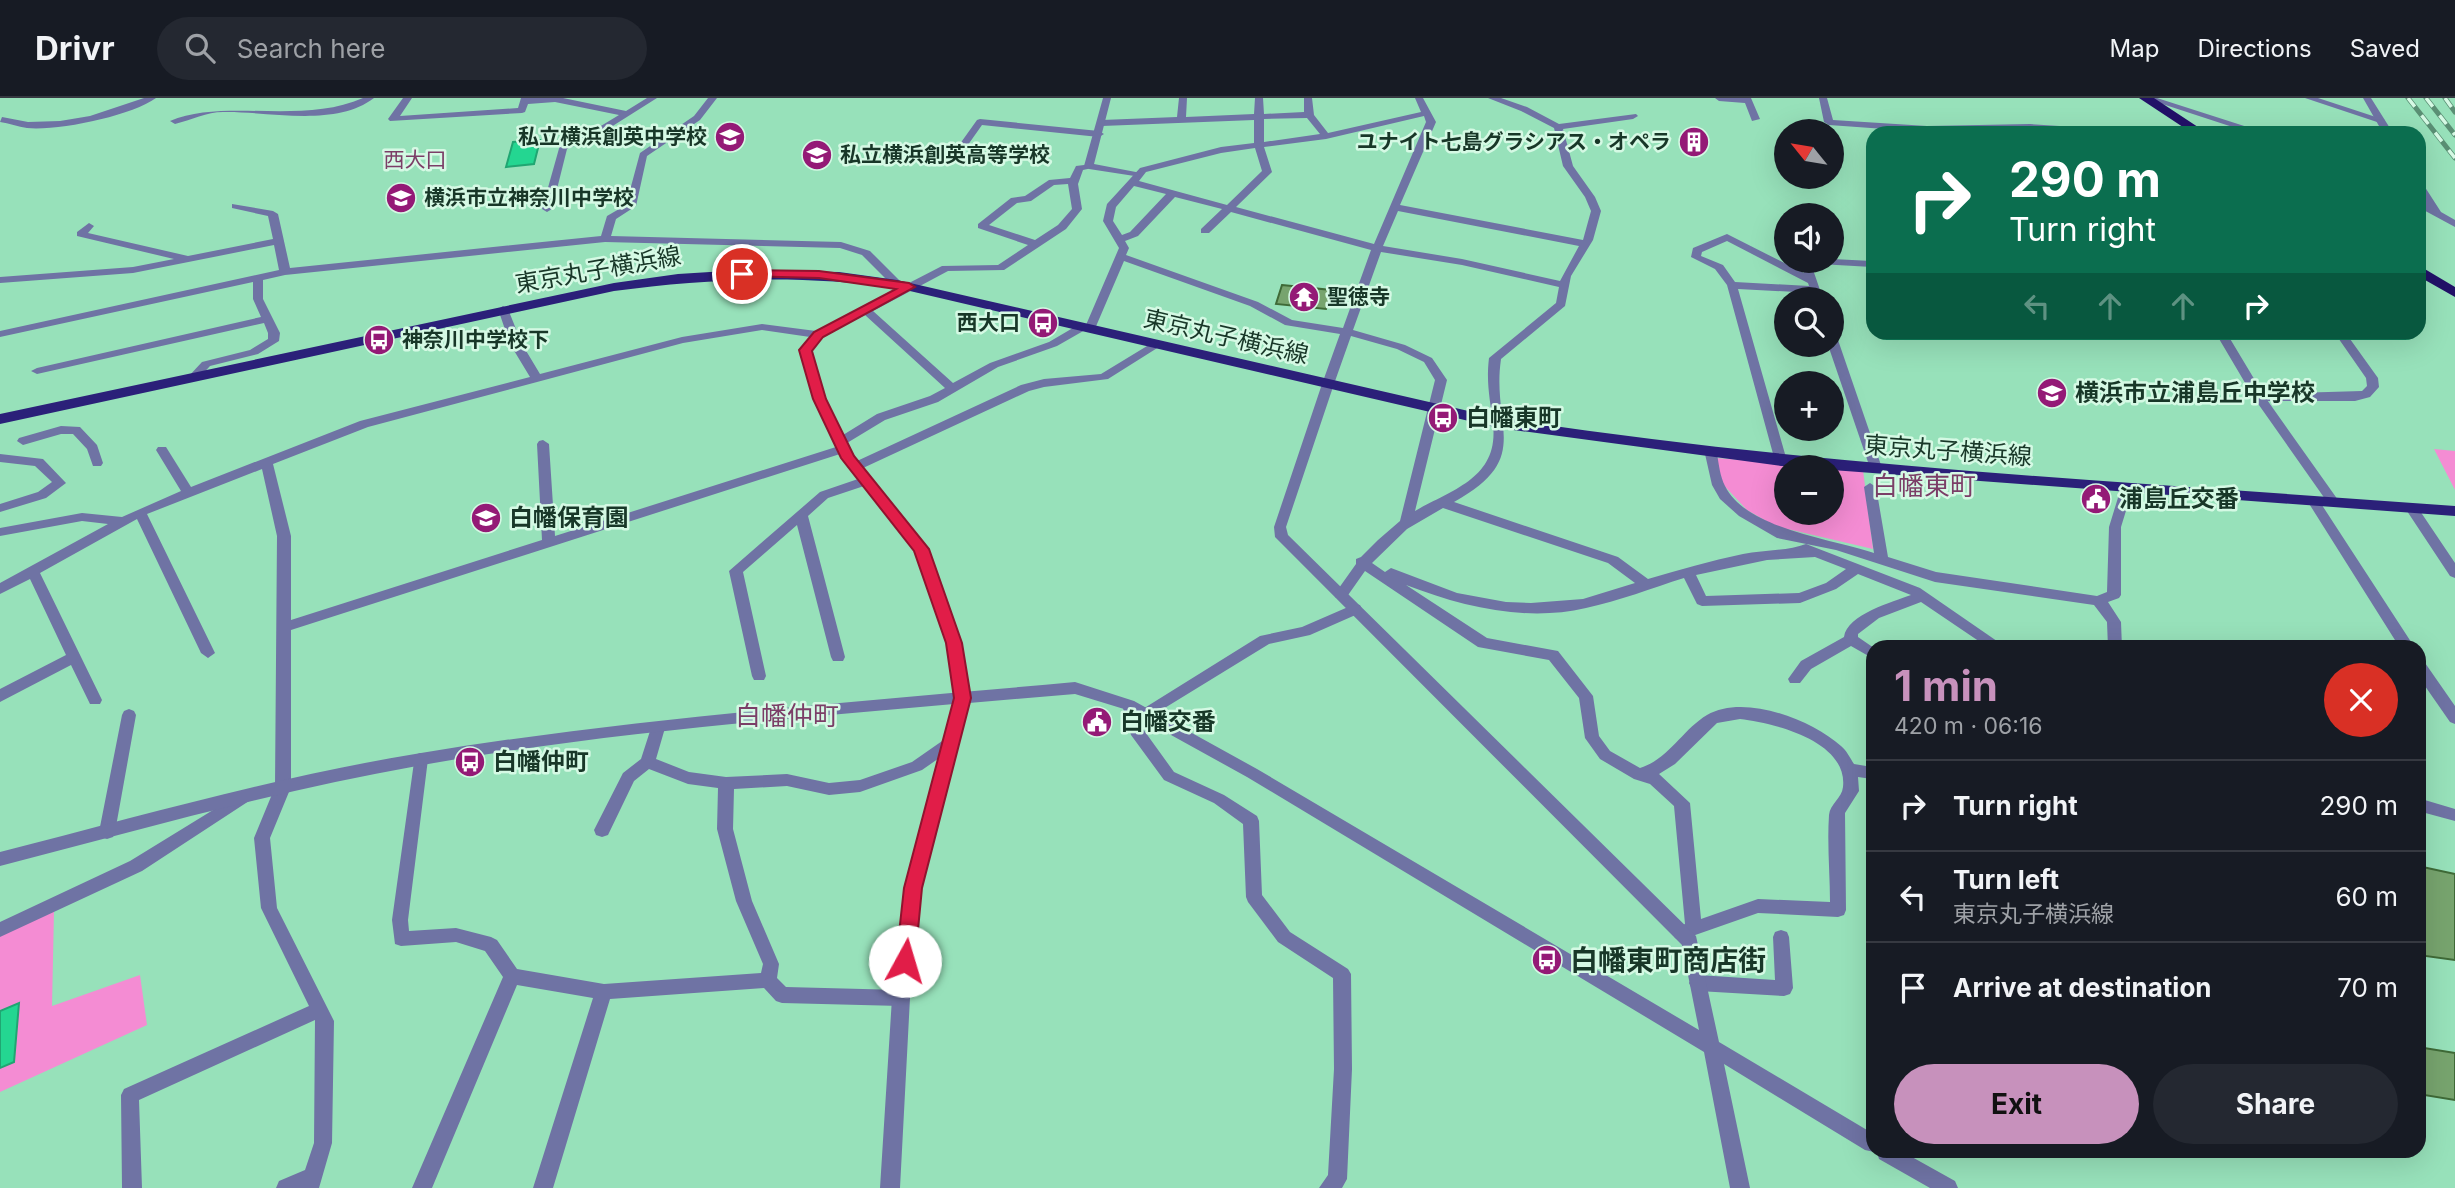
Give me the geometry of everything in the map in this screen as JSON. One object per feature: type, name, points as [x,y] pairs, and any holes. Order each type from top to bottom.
[{"type":"highway","points":[[2147,98],[2190,126]]},
{"type":"highway","points":[[2163,98],[2207,126]]},
{"type":"highway","points":[[2426,262],[2455,281]]},
{"type":"highway","points":[[2426,274],[2455,293]]},
{"type":"main road","name":"東京丸子横浜線","points":[[0,419],[614,287],[717,275],[819,274],[903,286],[1499,423],[1711,454],[1774,460]]},
{"type":"main road","name":"東京丸子横浜線","points":[[1844,466],[2455,511]]},
{"type":"street","points":[[2,120],[15,119],[29,125],[81,120],[152,98]]},
{"type":"street","points":[[175,121],[220,108],[292,113],[327,111],[370,98]]},
{"type":"street","points":[[408,98],[393,119],[522,110],[525,100],[555,99],[625,113]]},
{"type":"street","points":[[547,209],[563,147],[589,137],[653,98]]},
{"type":"street","points":[[605,239],[611,218],[631,206],[643,155],[697,118],[713,98]]},
{"type":"street","points":[[1089,166],[1107,98]]},
{"type":"street","points":[[1181,120],[1183,98]]},
{"type":"street","points":[[1205,231],[1267,172],[1259,146],[1259,98]]},
{"type":"street","points":[[1308,98],[1309,115],[1326,135]]},
{"type":"street","points":[[1419,98],[1431,122],[1377,248],[1328,384],[1280,527],[1282,537],[1688,930]]},
{"type":"street","points":[[1492,98],[1558,127],[1633,116]]},
{"type":"street","points":[[1719,98],[1748,99],[1755,119]]},
{"type":"street","points":[[1823,98],[1829,122],[1878,126]]},
{"type":"street","points":[[2147,98],[2237,126]]},
{"type":"street","points":[[2309,98],[2381,120]]},
{"type":"street","points":[[2367,98],[2384,126]]},
{"type":"street","points":[[284,627],[842,446],[881,417],[934,398],[994,365],[1053,344],[1086,328],[1124,248],[1108,221],[1111,206],[1143,170],[1221,149],[1326,135],[1427,113]]},
{"type":"street","points":[[1102,123],[1309,115]]},
{"type":"street","points":[[955,157],[980,122],[1099,134]]},
{"type":"street","points":[[1340,595],[1362,561],[1406,524],[1461,494],[1479,479],[1496,457],[1499,423],[1492,380],[1495,358],[1561,304],[1563,285],[1585,244],[1596,211],[1590,197],[1568,166],[1558,127]]},
{"type":"street","points":[[890,1188],[901,998],[913,888],[962,698],[954,643],[921,549],[855,467],[842,446],[819,399],[806,350],[818,335],[866,310],[903,286],[946,268],[1000,268],[1062,227],[1076,209],[1074,181],[1079,167],[1089,166],[1173,193],[1377,248],[1462,262],[1563,285]]},
{"type":"street","points":[[1036,244],[982,226],[1014,200],[1028,199],[1052,182],[1074,181]]},
{"type":"street","points":[[1119,240],[1134,234],[1173,193]]},
{"type":"street","points":[[2426,195],[2438,214]]},
{"type":"street","points":[[236,206],[254,207],[273,214],[276,242],[285,272]]},
{"type":"street","points":[[1395,207],[1585,244]]},
{"type":"street","points":[[2426,207],[2455,224]]},
{"type":"street","points":[[89,226],[81,234],[189,259]]},
{"type":"street","points":[[1779,455],[1732,285],[1719,267],[1696,257],[1697,250],[1727,237],[1808,287]]},
{"type":"street","points":[[0,334],[285,272],[605,239],[841,245],[866,253],[903,286]]},
{"type":"street","points":[[0,280],[133,270],[276,242]]},
{"type":"street","points":[[1120,256],[1254,304],[1289,323],[1347,332],[1401,347],[1428,360],[1441,380],[1406,524]]},
{"type":"street","points":[[1844,262],[1866,264]]},
{"type":"street","points":[[194,376],[206,364],[254,352],[273,341],[274,333],[258,299],[258,278]]},
{"type":"street","points":[[1732,285],[1774,288]]},
{"type":"street","points":[[503,309],[516,344],[537,379]]},
{"type":"street","points":[[866,310],[952,388]]},
{"type":"street","points":[[37,371],[267,319]]},
{"type":"street","points":[[0,589],[140,512],[364,424],[682,340],[762,327],[818,335]]},
{"type":"street","points":[[2225,340],[2260,398],[2334,503]]},
{"type":"street","points":[[2260,398],[2355,397],[2366,394],[2373,387],[2372,379],[2345,340]]},
{"type":"street","points":[[855,467],[1025,388],[1044,383],[1104,377],[1156,345]]},
{"type":"street","points":[[1838,357],[1876,468]]},
{"type":"street","points":[[23,441],[61,430],[76,430],[93,448],[97,463]]},
{"type":"street","points":[[543,444],[549,542]]},
{"type":"street","points":[[162,450],[188,492]]},
{"type":"street","points":[[1711,454],[1712,479],[1736,509],[1814,553],[1923,596],[1988,640]]},
{"type":"street","points":[[0,458],[39,462],[60,483],[42,495],[0,508]]},
{"type":"street","points":[[265,461],[284,536],[283,787],[262,838],[269,908],[315,995],[318,1010],[325,1021],[327,1080],[323,1143],[312,1182],[286,1188]]},
{"type":"street","points":[[759,676],[736,571],[824,495],[867,481]]},
{"type":"street","points":[[1774,531],[1882,559],[1935,577],[2098,601],[2114,595],[2115,527],[2127,488]]},
{"type":"street","points":[[1868,491],[1882,559]]},
{"type":"street","points":[[2314,502],[2403,640]]},
{"type":"street","points":[[1443,503],[1613,560],[1646,585]]},
{"type":"street","points":[[2411,508],[2455,573]]},
{"type":"street","points":[[140,512],[208,653]]},
{"type":"street","points":[[801,515],[838,657]]},
{"type":"street","points":[[0,532],[82,517],[122,521]]},
{"type":"street","points":[[1362,561],[1423,589],[1525,610],[1577,606],[1688,572],[1788,552],[1814,553]]},
{"type":"street","points":[[1362,561],[1483,643],[1553,654],[1586,696],[1592,738],[1605,755],[1639,775],[1655,779],[1682,803],[1688,930],[1740,1188]]},
{"type":"street","points":[[1688,572],[1702,601],[1800,598],[1830,586],[1857,568]]},
{"type":"street","points":[[33,570],[95,700]]},
{"type":"street","points":[[1851,639],[1851,632],[1874,614],[1923,596]]},
{"type":"street","points":[[2098,601],[2114,614],[2118,632],[2116,640]]},
{"type":"street","points":[[1145,713],[1265,640],[1305,631],[1355,609]]},
{"type":"street","points":[[1851,639],[1866,649]]},
{"type":"street","points":[[1795,679],[1806,665],[1851,639]]},
{"type":"street","points":[[0,696],[75,657]]},
{"type":"street","points":[[2426,676],[2455,718]]},
{"type":"street","points":[[0,859],[283,787],[420,759],[556,738],[1075,688],[1129,705],[1252,773],[1866,1139]]},
{"type":"street","points":[[1129,705],[1136,731],[1169,776],[1219,799],[1251,821],[1254,897],[1284,937],[1342,974],[1343,1069],[1337,1179],[1329,1188]]},
{"type":"street","points":[[1639,775],[1662,767],[1718,716],[1749,713],[1791,723],[1835,747],[1849,769],[1851,779],[1847,802],[1837,812],[1838,910],[1758,906],[1688,930]]},
{"type":"street","points":[[107,832],[129,715]]},
{"type":"street","points":[[602,831],[628,778],[647,762],[658,728]]},
{"type":"street","points":[[647,762],[688,778],[726,783],[787,780],[829,789],[860,786],[917,766],[950,743]]},
{"type":"street","points":[[420,759],[400,920],[401,939],[456,935],[491,946],[512,976],[604,992],[768,980]]},
{"type":"street","points":[[1849,769],[1866,772]]},
{"type":"street","points":[[726,783],[725,829],[744,901],[771,964],[768,980]]},
{"type":"street","points":[[0,930],[136,866],[246,797]]},
{"type":"street","points":[[2426,806],[2455,815]]},
{"type":"street","points":[[1698,983],[1784,988],[1781,937]]},
{"type":"street","points":[[422,1188],[512,976]]},
{"type":"street","points":[[768,980],[782,995],[901,998]]},
{"type":"street","points":[[543,1188],[604,992]]},
{"type":"street","points":[[132,1188],[130,1095],[318,1010]]},
{"type":"street","points":[[1901,1158],[1948,1188]]},
{"type":"shaded area","points":[[540,140],[534,164],[506,167],[513,142]]},
{"type":"shaded area","points":[[2434,449],[2455,451],[2455,490]]},
{"type":"shaded area","points":[[1716,458],[1774,463],[1774,525],[1844,525],[1844,468],[1863,470],[1873,549],[1775,526],[1747,510],[1717,478]]},
{"type":"shaded area","points":[[54,911],[52,1006],[140,975],[147,1025],[0,1092],[0,936]]},
{"type":"shaded area","points":[[19,1003],[14,1062],[0,1068],[0,1011]]},
{"type":"building","name":"聖徳寺","points":[[1282,285],[1331,290],[1326,309],[1276,304]]},
{"type":"building","points":[[2426,868],[2455,874],[2455,960],[2426,956]]},
{"type":"building","points":[[2426,1048],[2455,1053],[2455,1100],[2426,1095]]},
{"type":"railway","points":[[2408,98],[2455,158]]},
{"type":"railway","points":[[2426,98],[2455,135]]},
{"type":"railway","points":[[2445,98],[2455,112]]},
{"type":"place","name":"私立横浜創英中学校","points":[[730,137]]},
{"type":"place","name":"ユナイト七島グラシアス・オペラ","points":[[1694,142]]},
{"type":"place","name":"私立横浜創英高等学校","points":[[817,155]]},
{"type":"place","name":"横浜市立神奈川中学校","points":[[401,198]]},
{"type":"place","name":"聖徳寺","points":[[1304,297]]},
{"type":"place","name":"西大口","points":[[1043,323]]},
{"type":"place","name":"神奈川中学校下","points":[[379,340]]},
{"type":"place","name":"横浜市立浦島丘中学校","points":[[2052,393]]},
{"type":"place","name":"白幡東町","points":[[1443,418]]},
{"type":"place","name":"浦島丘交番","points":[[2096,499]]},
{"type":"place","name":"白幡保育園","points":[[486,518]]},
{"type":"place","name":"白幡交番","points":[[1097,722]]},
{"type":"place","name":"白幡仲町","points":[[470,762]]},
{"type":"place","name":"白幡東町商店街","points":[[1547,960]]},
{"type":"district","name":"西大口","points":[[415,160]]},
{"type":"district","name":"白幡東町","points":[[1924,486]]},
{"type":"district","name":"白幡仲町","points":[[787,716]]},
{"type":"route","points":[[742,274],[819,274],[909,287],[818,335],[806,350],[819,399],[848,458],[921,549],[954,643],[962,698],[913,888],[905,961]]}]
